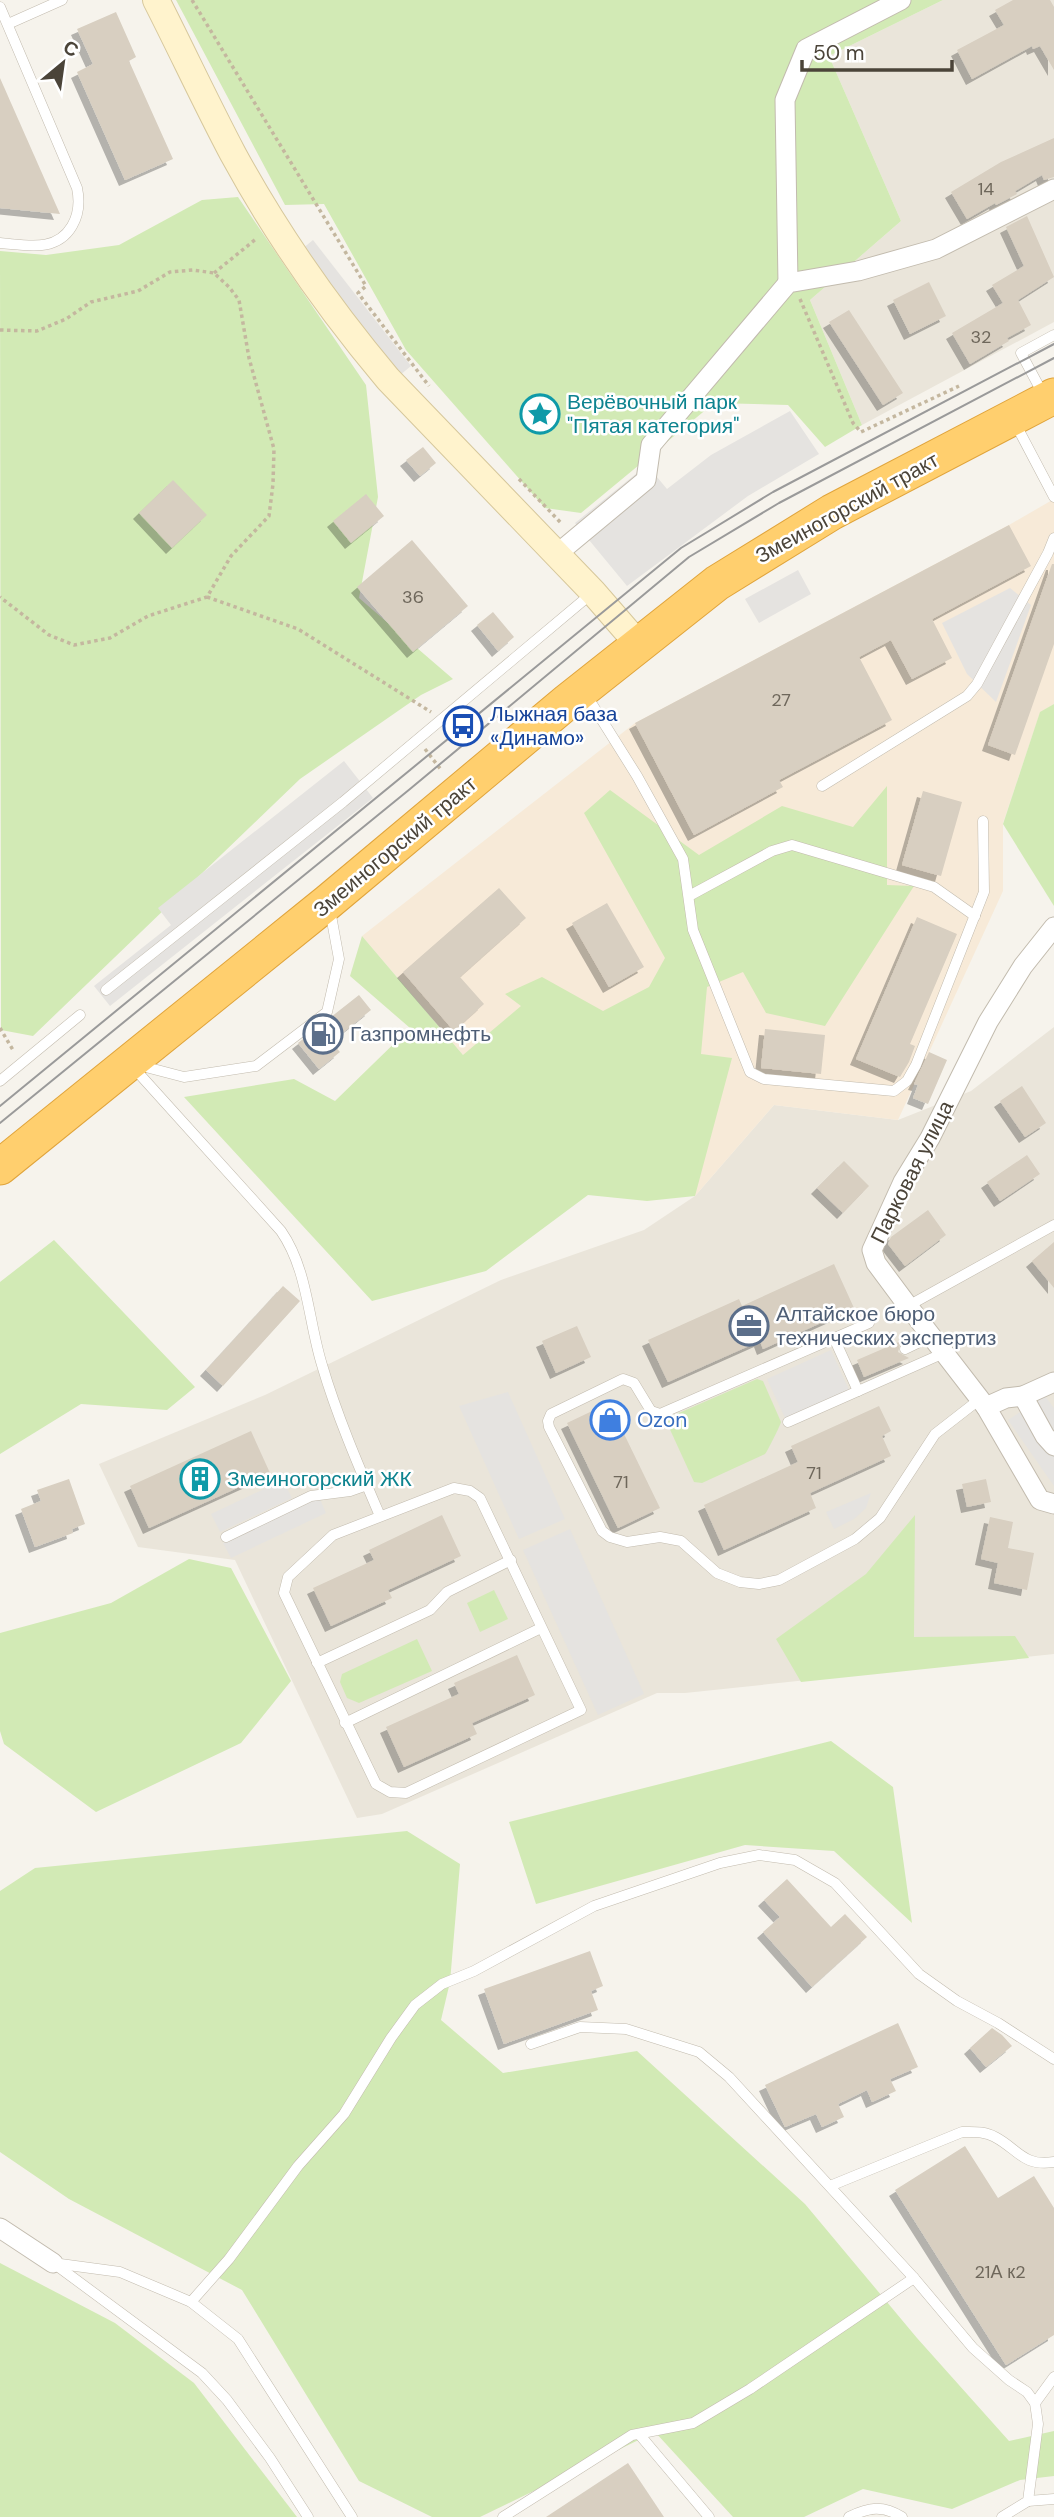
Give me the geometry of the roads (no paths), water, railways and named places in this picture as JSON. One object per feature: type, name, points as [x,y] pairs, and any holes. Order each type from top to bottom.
[{"type":"highway","name":"Змеиногорский тракт","points":[[0,1167],[328,902],[583,689],[718,583],[832,512],[1050,398]]},
{"type":"street","points":[[156,0],[233,155],[275,225],[359,344],[388,379],[566,546],[593,592],[639,645]]},
{"type":"street","points":[[788,284],[785,100],[806,49],[901,0]]},
{"type":"street","points":[[566,546],[646,480],[652,445],[788,284],[858,271],[936,248],[1054,189]]},
{"type":"street","name":"Парковая улица","points":[[1054,928],[1023,966],[988,1023],[930,1138],[902,1182],[872,1250],[876,1263],[983,1403],[1040,1500],[1054,1504]]},
{"type":"street","points":[[983,1403],[1023,1396],[1054,1382]]},
{"type":"street","points":[[1023,1396],[1045,1436],[1054,1446]]},
{"type":"street","points":[[0,2228],[53,2263]]},
{"type":"lane","points":[[8,24],[62,0]]},
{"type":"lane","points":[[0,7],[79,198],[75,219],[58,242],[34,246],[0,243]]},
{"type":"lane","points":[[1050,398],[1021,353],[1054,335]]},
{"type":"lane","points":[[1012,418],[1054,497]]},
{"type":"lane","points":[[822,786],[967,696],[1054,538]]},
{"type":"lane","points":[[106,990],[343,802],[593,592]]},
{"type":"lane","points":[[583,689],[637,776],[682,859],[693,930],[750,1072],[764,1079],[894,1091],[906,1080],[916,1065],[984,892],[983,821]]},
{"type":"lane","points":[[689,896],[772,851],[792,845],[934,887],[975,916]]},
{"type":"lane","points":[[128,1062],[184,1077],[256,1066],[327,1013],[339,959],[328,902]]},
{"type":"lane","points":[[0,1081],[80,1015]]},
{"type":"lane","points":[[128,1062],[244,1189],[293,1248],[300,1267],[321,1364],[380,1517]]},
{"type":"lane","points":[[908,1306],[1054,1225]]},
{"type":"lane","points":[[869,1323],[660,1414],[651,1411],[634,1383],[623,1379],[551,1414],[548,1421],[550,1427],[602,1531],[610,1537],[627,1542],[660,1536],[681,1541],[717,1573],[740,1582],[759,1584],[779,1580],[855,1539],[880,1518],[934,1434],[983,1403]]},
{"type":"lane","points":[[905,1349],[932,1336]]},
{"type":"lane","points":[[834,1338],[858,1391]]},
{"type":"lane","points":[[788,1422],[945,1353]]},
{"type":"lane","points":[[226,1537],[316,1494],[350,1491],[367,1485]]},
{"type":"lane","points":[[454,1488],[463,1488],[480,1498],[511,1560],[582,1710],[406,1793],[390,1792],[376,1784],[345,1723],[284,1593],[286,1582],[292,1572],[333,1535],[454,1488]]},
{"type":"lane","points":[[317,1663],[430,1610],[447,1592],[511,1560]]},
{"type":"lane","points":[[345,1723],[541,1628]]},
{"type":"lane","points":[[191,2302],[229,2259],[298,2166],[344,2114],[415,2005],[442,1984],[474,1971],[594,1906],[720,1863],[760,1855],[795,1860],[835,1882],[919,1974],[957,2001],[998,2023],[1054,2059]]},
{"type":"lane","points":[[531,2043],[580,2027],[626,2029],[699,2052],[729,2077],[914,2278],[973,2348],[1027,2392],[1035,2403],[1038,2424],[1028,2501]]},
{"type":"lane","points":[[830,2186],[962,2132],[979,2132],[995,2137],[1020,2157],[1040,2164],[1054,2162]]},
{"type":"lane","points":[[53,2263],[120,2272],[191,2302],[238,2339],[352,2517]]},
{"type":"lane","points":[[53,2263],[202,2373],[227,2400],[270,2458],[308,2517]]},
{"type":"lane","points":[[503,2517],[632,2435],[693,2423],[750,2389],[914,2278]]},
{"type":"lane","points":[[1035,2403],[1054,2377]]},
{"type":"lane","points":[[639,2434],[709,2517]]},
{"type":"lane","points":[[1002,2517],[1028,2501],[1054,2499]]},
{"type":"lane","points":[[849,2517],[876,2507],[902,2517]]},
{"type":"tram line","points":[[0,1106],[681,548],[773,492],[1054,344]]},
{"type":"tram line","points":[[0,1123],[410,789],[689,557],[779,503],[1054,358]]},
{"type":"place","name":"Верёвочный парк \"Пятая категория\"","points":[[540,414]]},
{"type":"place","name":"Лыжная база «Динамо»","points":[[463,726]]},
{"type":"place","name":"Газпромнефть","points":[[323,1034]]},
{"type":"place","name":"Алтайское бюро технических экспертиз","points":[[749,1326]]},
{"type":"place","name":"Ozon","points":[[610,1420]]},
{"type":"place","name":"Змеиногорский ЖК","points":[[200,1479]]}]
